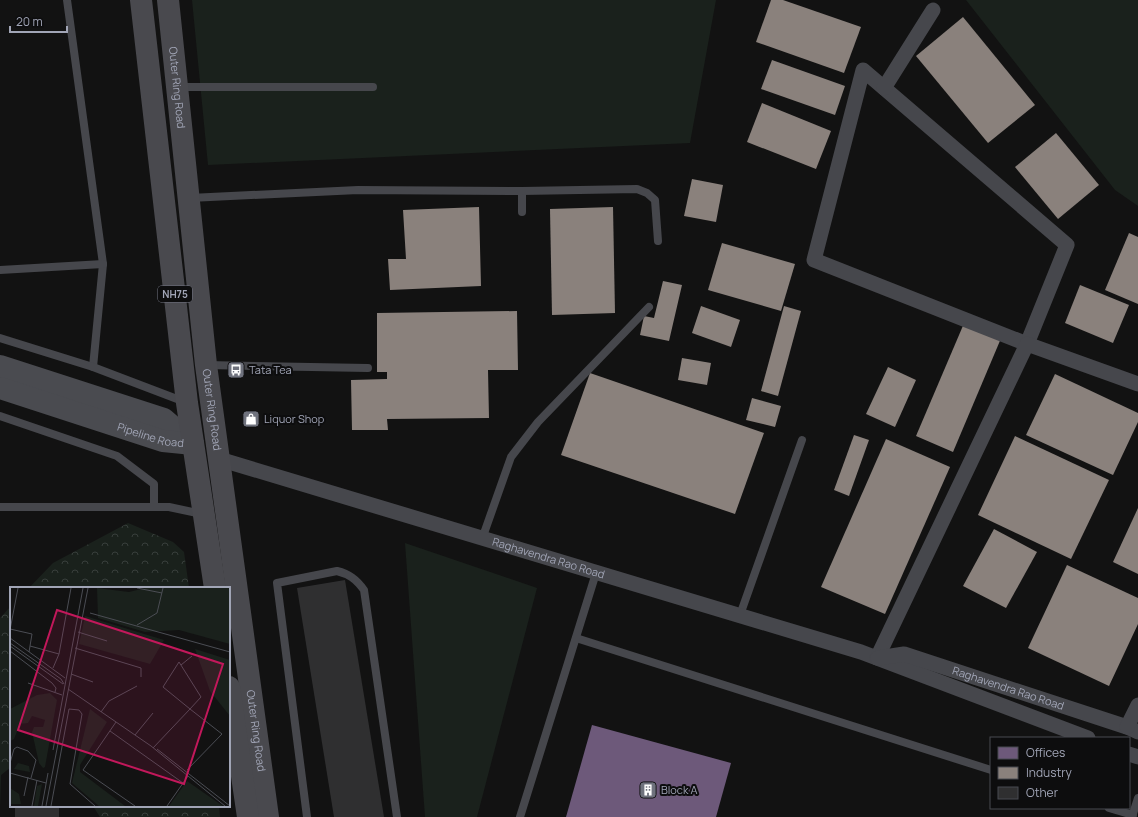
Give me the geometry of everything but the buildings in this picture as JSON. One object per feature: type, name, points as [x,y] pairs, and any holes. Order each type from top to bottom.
[{"type":"highway","name":"Outer Ring Road","points":[[141,0],[187,403],[215,587]]},
{"type":"highway","name":"Outer Ring Road","points":[[168,0],[206,365],[268,817]]},
{"type":"highway","name":"Outer Ring Road","points":[[230,694],[248,817]]},
{"type":"main road","name":"Pipeline Road","points":[[0,366],[164,419],[193,444]]},
{"type":"main road","name":"Pipeline Road","points":[[0,388],[163,440],[193,444]]},
{"type":"main road","points":[[97,419],[104,399]]},
{"type":"street","points":[[884,88],[933,10]]},
{"type":"street","points":[[878,658],[1027,344],[1067,245],[864,70],[814,260],[1027,344],[1138,384]]},
{"type":"street","name":"Raghavendra Rao Road","points":[[219,459],[878,658],[1085,737]]},
{"type":"street","name":"Raghavendra Rao Road","points":[[878,658],[904,654],[1132,730]]},
{"type":"street","points":[[1132,730],[1138,705]]},
{"type":"lane","points":[[67,0],[104,264],[92,367]]},
{"type":"lane","points":[[177,87],[373,87]]},
{"type":"lane","points":[[189,198],[358,190],[522,191],[638,189],[647,193],[655,200],[658,241]]},
{"type":"lane","points":[[522,191],[522,212]]},
{"type":"lane","points":[[0,270],[104,264]]},
{"type":"lane","points":[[482,538],[511,458],[538,422],[649,307]]},
{"type":"lane","points":[[0,338],[92,367],[187,403]]},
{"type":"lane","points":[[206,365],[368,368]]},
{"type":"lane","points":[[0,416],[117,456],[154,484],[154,507]]},
{"type":"lane","points":[[740,616],[802,440]]},
{"type":"lane","points":[[0,507],[169,507],[204,514]]},
{"type":"lane","points":[[307,817],[277,583],[337,571],[346,573],[356,580],[364,590],[397,817]]},
{"type":"lane","points":[[520,817],[596,573]]},
{"type":"lane","points":[[576,638],[990,770]]},
{"type":"lane","points":[[1112,809],[1132,816],[1138,798]]},
{"type":"green space","points":[[192,0],[716,0],[690,143],[208,165]]},
{"type":"green space","points":[[966,0],[1138,0],[1138,206],[1115,190]]},
{"type":"green space","points":[[128,523],[173,542],[184,552],[189,587],[30,587],[53,563]]},
{"type":"green space","points":[[405,543],[537,588],[477,817],[425,817]]},
{"type":"green space","points":[[10,607],[10,768],[1,775],[0,806],[0,618]]},
{"type":"green space","points":[[94,807],[219,807],[220,817],[100,817]]},
{"type":"place","name":"Tata Tea","points":[[236,370]]},
{"type":"place","name":"Liquor Shop","points":[[251,419]]},
{"type":"place","name":"Block A","points":[[648,790]]}]
